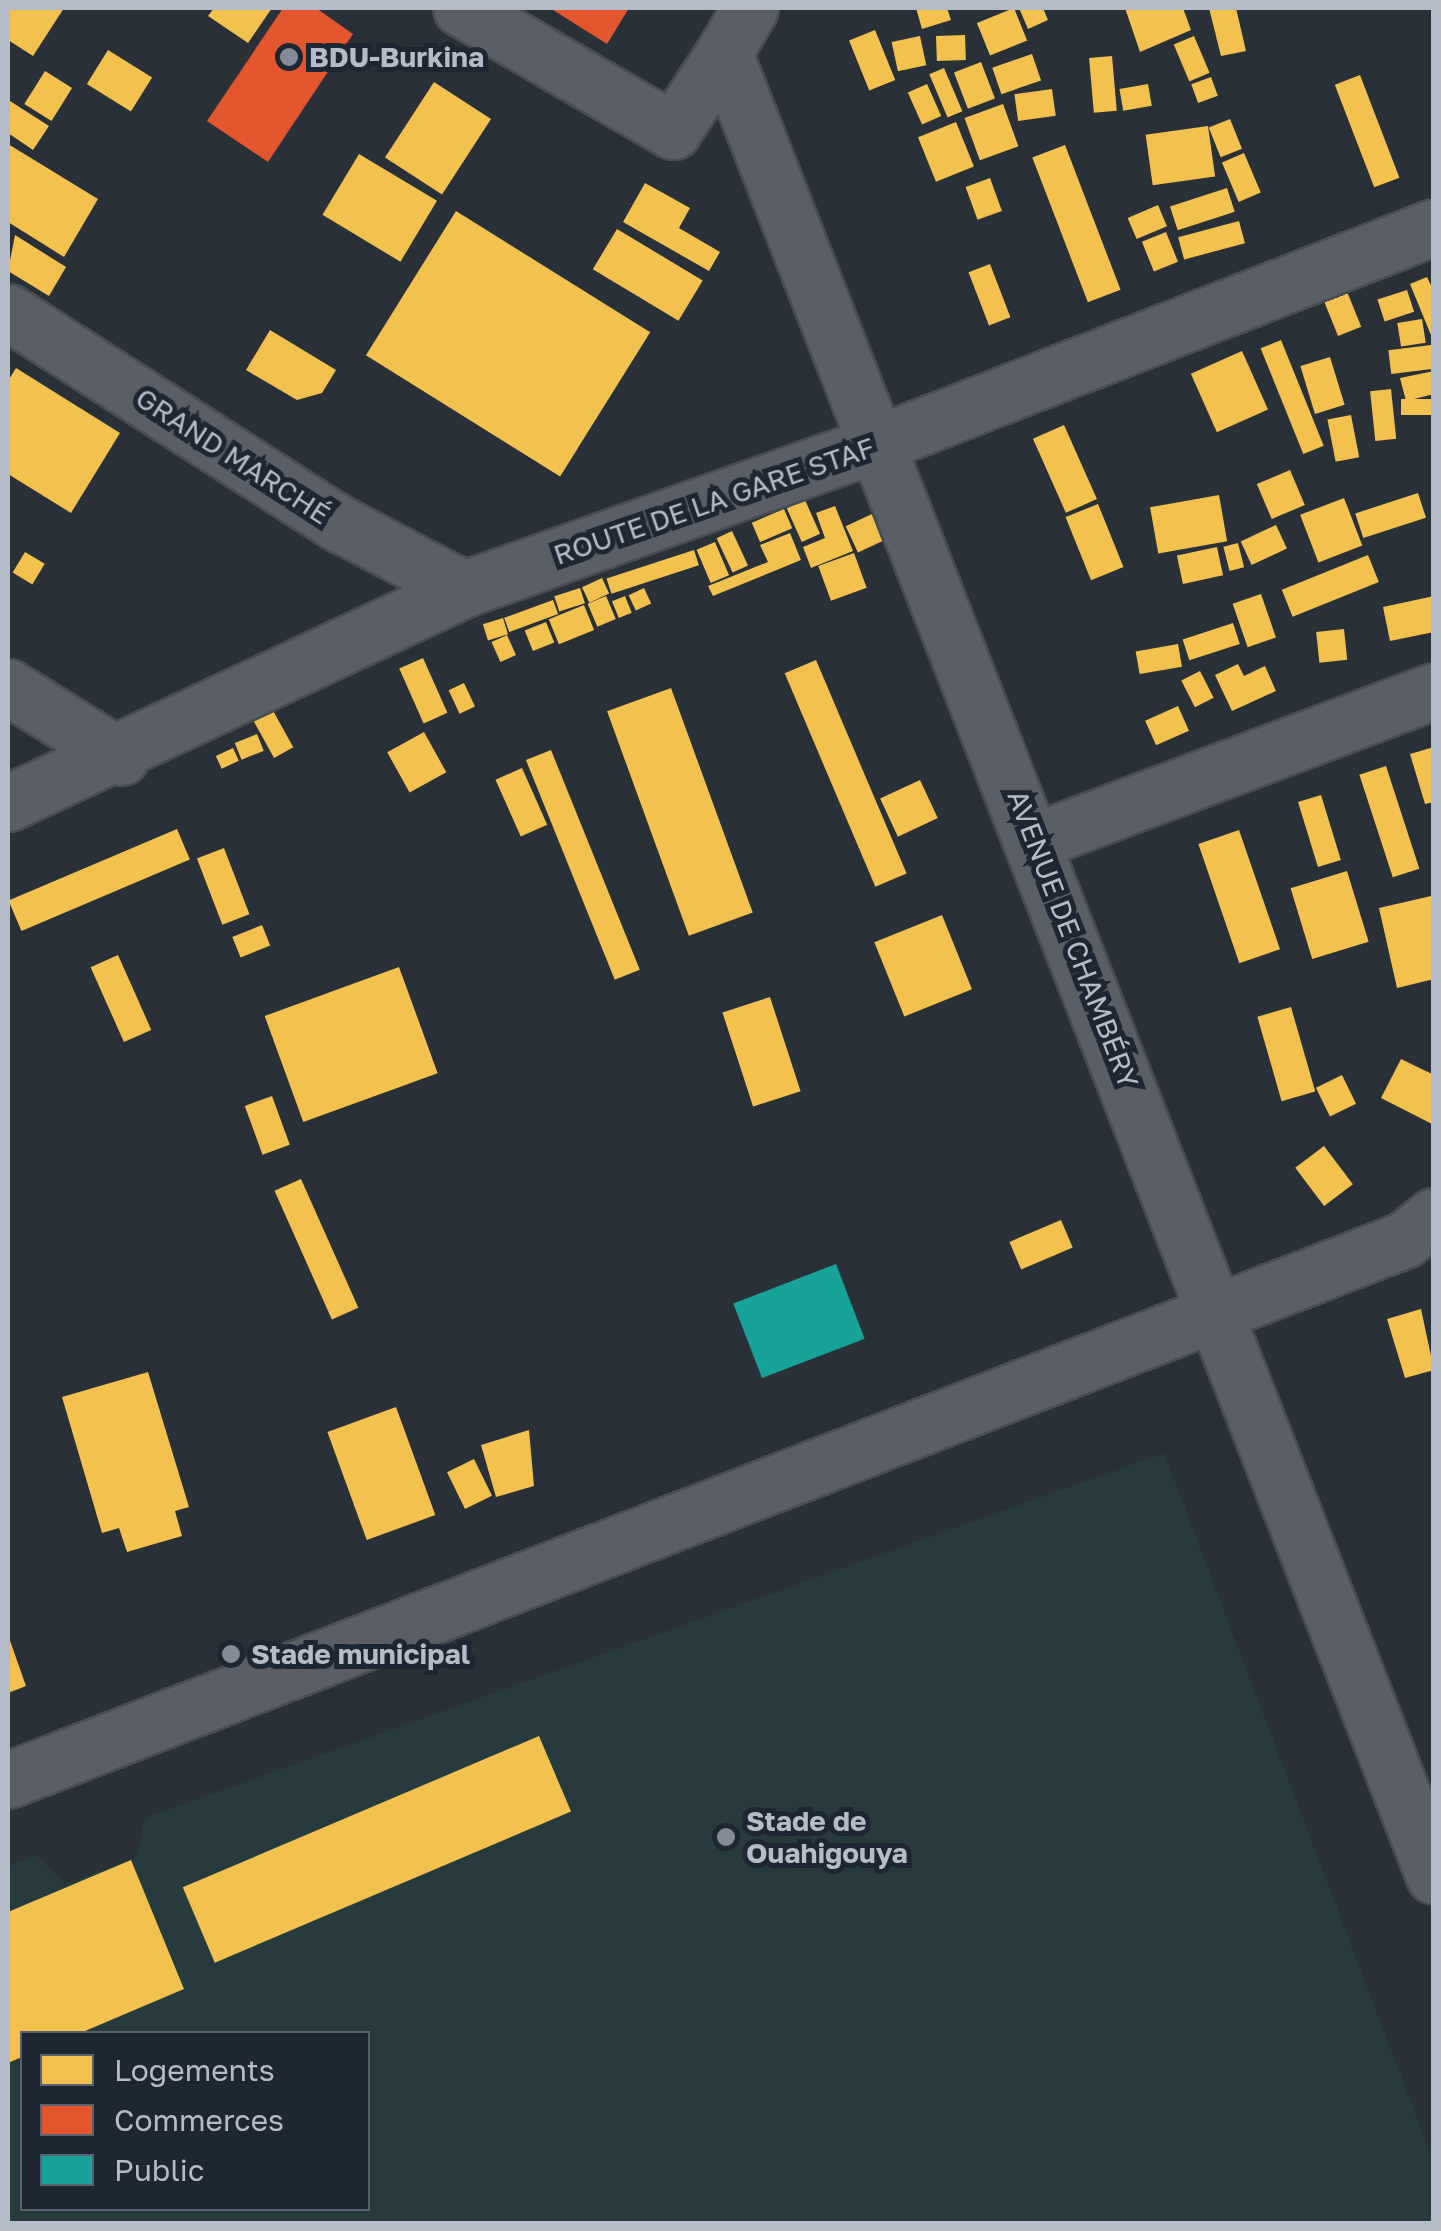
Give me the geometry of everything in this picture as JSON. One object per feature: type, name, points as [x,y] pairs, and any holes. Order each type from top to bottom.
[{"type":"street","points":[[461,8],[674,131],[737,30]]},
{"type":"street","name":"AVENUE DE CHAMBÉRY","points":[[737,30],[882,442],[1216,1312],[1419,1803],[1434,1876]]},
{"type":"street","name":"ROUTE DE LA GARE STAF","points":[[8,803],[121,757],[464,588],[882,442],[1434,228]]},
{"type":"street","name":"GRAND MARCHÉ","points":[[8,312],[340,524],[464,588]]},
{"type":"street","points":[[8,687],[121,757]]},
{"type":"street","points":[[1035,841],[1434,690]]},
{"type":"street","points":[[8,1780],[1424,1232]]},
{"type":"green space","name":"Stade de Ouahigouya","points":[[1164,1453],[1434,2163],[1433,2224],[8,2224],[8,1867],[37,1855],[65,1884],[137,1857],[145,1818]]},
{"type":"building: Logements","points":[[8,8],[64,8],[33,56],[8,40]]},
{"type":"building: Logements","points":[[214,8],[272,8],[248,43],[208,16]]},
{"type":"building: Logements","points":[[916,8],[947,8],[951,20],[922,29]]},
{"type":"building: Logements","points":[[1014,8],[1027,40],[990,55],[977,23]]},
{"type":"building: Logements","points":[[1019,8],[1043,8],[1048,20],[1028,29]]},
{"type":"building: Logements","points":[[1125,8],[1183,8],[1191,30],[1140,52]]},
{"type":"building: Logements","points":[[1209,8],[1236,8],[1246,51],[1221,56]]},
{"type":"building: Logements","points":[[875,30],[895,80],[869,91],[849,40]]},
{"type":"building: Logements","points":[[965,35],[966,60],[937,61],[936,36]]},
{"type":"building: Logements","points":[[920,36],[926,65],[898,71],[892,42]]},
{"type":"building: Logements","points":[[1194,36],[1210,73],[1189,81],[1174,45]]},
{"type":"building: Logements","points":[[108,50],[152,78],[131,111],[87,84]]},
{"type":"building: Logements","points":[[1032,54],[1041,80],[1001,94],[992,68]]},
{"type":"building: Logements","points":[[1112,56],[1117,111],[1094,113],[1089,58]]},
{"type":"building: Logements","points":[[981,62],[995,98],[968,109],[954,72]]},
{"type":"building: Logements","points":[[944,68],[962,111],[948,118],[929,74]]},
{"type":"building: Logements","points":[[45,71],[72,88],[51,121],[24,104]]},
{"type":"building: Logements","points":[[1360,75],[1399,178],[1374,187],[1335,85]]},
{"type":"building: Logements","points":[[1211,77],[1218,96],[1198,103],[1191,84]]},
{"type":"building: Logements","points":[[434,82],[491,119],[442,195],[385,157]]},
{"type":"building: Logements","points":[[927,84],[941,116],[922,125],[908,93]]},
{"type":"building: Logements","points":[[1148,84],[1152,106],[1123,111],[1119,89]]},
{"type":"building: Logements","points":[[1052,89],[1056,116],[1018,121],[1014,94]]},
{"type":"building: Logements","points":[[10,101],[49,126],[33,150],[8,133]]},
{"type":"building: Logements","points":[[1003,104],[1018,146],[980,160],[964,118]]},
{"type":"building: Logements","points":[[1230,119],[1242,149],[1221,157],[1209,128]]},
{"type":"building: Logements","points":[[956,122],[974,167],[936,182],[918,137]]},
{"type":"building: Logements","points":[[1208,126],[1215,177],[1153,185],[1146,135]]},
{"type":"building: Logements","points":[[8,144],[98,199],[64,257],[8,222]]},
{"type":"building: Logements","points":[[1065,145],[1121,290],[1088,302],[1032,158]]},
{"type":"building: Logements","points":[[1244,153],[1261,193],[1239,202],[1222,162]]},
{"type":"building: Logements","points":[[359,154],[437,201],[400,262],[322,215]]},
{"type":"building: Logements","points":[[990,178],[1002,211],[978,220],[966,187]]},
{"type":"building: Logements","points":[[645,183],[690,208],[679,228],[720,252],[709,271],[623,222]]},
{"type":"building: Logements","points":[[1227,188],[1235,212],[1178,230],[1170,207]]},
{"type":"building: Logements","points":[[1158,205],[1167,226],[1137,239],[1128,218]]},
{"type":"building: Logements","points":[[456,211],[650,332],[560,477],[366,355]]},
{"type":"building: Logements","points":[[1239,221],[1245,243],[1184,260],[1178,237]]},
{"type":"building: Logements","points":[[617,229],[703,281],[679,321],[593,269]]},
{"type":"building: Logements","points":[[1166,232],[1178,262],[1154,271],[1142,242]]},
{"type":"building: Logements","points":[[15,235],[66,267],[49,296],[8,271]]},
{"type":"building: Logements","points":[[990,264],[1010,317],[989,325],[969,272]]},
{"type":"building: Logements","points":[[1427,277],[1434,292],[1433,340],[1410,284]]},
{"type":"building: Logements","points":[[1344,284],[1361,327],[1338,336],[1321,293]]},
{"type":"building: Logements","points":[[1407,290],[1414,312],[1385,321],[1378,300]]},
{"type":"building: Logements","points":[[1422,319],[1426,343],[1401,347],[1397,323]]},
{"type":"building: Logements","points":[[270,330],[336,370],[322,393],[297,400],[246,370]]},
{"type":"building: Logements","points":[[1281,340],[1324,446],[1303,454],[1261,348]]},
{"type":"building: Logements","points":[[1431,345],[1434,369],[1391,374],[1388,350]]},
{"type":"building: Logements","points":[[1242,351],[1268,409],[1217,432],[1191,374]]},
{"type":"building: Logements","points":[[1330,357],[1345,405],[1315,414],[1300,366]]},
{"type":"building: Logements","points":[[16,368],[120,433],[71,513],[8,474],[8,381]]},
{"type":"building: Logements","points":[[1434,371],[1434,394],[1406,401],[1400,378]]},
{"type":"building: Logements","points":[[1391,389],[1396,439],[1375,441],[1370,391]]},
{"type":"building: Logements","points":[[1401,399],[1434,399],[1434,415],[1401,415]]},
{"type":"building: Logements","points":[[1351,415],[1359,457],[1336,462],[1327,420]]},
{"type":"building: Logements","points":[[1064,425],[1097,499],[1066,513],[1033,439]]},
{"type":"building: Logements","points":[[1290,470],[1305,505],[1272,519],[1257,484]]},
{"type":"building: Logements","points":[[1418,493],[1426,518],[1363,538],[1355,513]]},
{"type":"building: Logements","points":[[1219,495],[1227,541],[1158,553],[1150,507]]},
{"type":"building: Logements","points":[[1344,498],[1362,546],[1318,562],[1300,515]]},
{"type":"building: Logements","points":[[805,500],[820,534],[802,542],[787,508]]},
{"type":"building: Logements","points":[[1098,504],[1123,567],[1091,580],[1066,517]]},
{"type":"building: Logements","points":[[835,506],[853,551],[811,568],[803,547],[825,538],[816,513]]},
{"type":"building: Logements","points":[[784,509],[792,528],[760,542],[752,523]]},
{"type":"building: Logements","points":[[872,514],[884,540],[858,553],[846,526]]},
{"type":"building: Logements","points":[[1276,525],[1287,549],[1252,565],[1241,541]]},
{"type":"building: Logements","points":[[732,531],[748,565],[733,573],[717,538]]},
{"type":"building: Logements","points":[[790,533],[801,560],[713,596],[708,586],[768,562],[760,545]]},
{"type":"building: Logements","points":[[715,542],[729,575],[711,583],[697,550]]},
{"type":"building: Logements","points":[[1238,543],[1244,567],[1229,571],[1223,547]]},
{"type":"building: Logements","points":[[1217,547],[1223,575],[1183,584],[1177,556]]},
{"type":"building: Logements","points":[[694,550],[699,565],[611,594],[607,578]]},
{"type":"building: Logements","points":[[25,552],[45,564],[32,584],[13,573]]},
{"type":"building: Logements","points":[[854,553],[867,588],[831,601],[818,566]]},
{"type":"building: Logements","points":[[1368,555],[1379,582],[1293,617],[1282,590]]},
{"type":"building: Logements","points":[[602,578],[609,593],[589,603],[582,587]]},
{"type":"building: Logements","points":[[580,588],[585,603],[559,612],[554,596]]},
{"type":"building: Logements","points":[[644,588],[651,603],[636,611],[629,595]]},
{"type":"building: Logements","points":[[1261,594],[1276,637],[1248,647],[1233,604]]},
{"type":"building: Logements","points":[[606,596],[616,619],[597,627],[588,604]]},
{"type":"building: Logements","points":[[625,596],[632,613],[619,618],[612,601]]},
{"type":"building: Logements","points":[[1434,596],[1434,632],[1390,641],[1383,607]]},
{"type":"building: Logements","points":[[553,600],[558,614],[509,632],[504,618]]},
{"type":"building: Logements","points":[[584,605],[594,630],[559,644],[549,619]]},
{"type":"building: Logements","points":[[503,618],[508,634],[488,640],[483,624]]},
{"type":"building: Logements","points":[[546,622],[554,642],[533,651],[525,631]]},
{"type":"building: Logements","points":[[1233,623],[1240,644],[1189,660],[1183,639]]},
{"type":"building: Logements","points":[[1344,629],[1347,660],[1319,663],[1316,632]]},
{"type":"building: Logements","points":[[507,635],[516,655],[500,662],[491,642]]},
{"type":"building: Logements","points":[[1178,644],[1182,667],[1140,674],[1136,651]]},
{"type":"building: Logements","points":[[423,658],[447,713],[424,723],[399,669]]},
{"type":"building: Logements","points":[[816,660],[907,874],[875,887],[785,673]]},
{"type":"building: Logements","points":[[1238,664],[1244,676],[1265,666],[1276,691],[1232,711],[1215,675]]},
{"type":"building: Logements","points":[[1200,671],[1214,698],[1195,707],[1181,681]]},
{"type":"building: Logements","points":[[464,683],[475,707],[460,714],[449,690]]},
{"type":"building: Logements","points":[[671,688],[753,913],[689,936],[607,711]]},
{"type":"building: Logements","points":[[1178,706],[1189,731],[1156,745],[1145,721]]},
{"type":"building: Logements","points":[[271,707],[293,747],[274,758],[252,718]]},
{"type":"building: Logements","points":[[424,732],[446,772],[410,793],[387,752]]},
{"type":"building: Logements","points":[[257,734],[264,751],[241,760],[235,743]]},
{"type":"building: Logements","points":[[1434,747],[1434,802],[1425,804],[1410,754]]},
{"type":"building: Logements","points":[[233,748],[239,761],[222,769],[216,756]]},
{"type":"building: Logements","points":[[551,750],[640,970],[615,980],[526,760]]},
{"type":"building: Logements","points":[[1386,766],[1419,869],[1393,877],[1359,775]]},
{"type":"building: Logements","points":[[522,768],[547,825],[521,836],[496,780]]},
{"type":"building: Logements","points":[[920,780],[938,818],[898,837],[880,799]]},
{"type":"building: Logements","points":[[1321,795],[1341,860],[1318,867],[1298,802]]},
{"type":"building: Logements","points":[[177,829],[190,859],[21,931],[9,901]]},
{"type":"building: Logements","points":[[1239,830],[1280,949],[1239,963],[1198,844]]},
{"type":"building: Logements","points":[[224,848],[249,914],[222,925],[197,858]]},
{"type":"building: Logements","points":[[1347,871],[1369,942],[1312,959],[1291,888]]},
{"type":"building: Logements","points":[[1431,896],[1434,979],[1397,988],[1379,908]]},
{"type":"building: Logements","points":[[942,915],[972,989],[904,1017],[874,942]]},
{"type":"building: Logements","points":[[262,925],[270,945],[241,957],[232,937]]},
{"type":"building: Logements","points":[[118,955],[151,1030],[124,1042],[91,967]]},
{"type":"building: Logements","points":[[399,967],[438,1073],[303,1122],[265,1016]]},
{"type":"building: Logements","points":[[770,997],[801,1091],[753,1107],[722,1012]]},
{"type":"building: Logements","points":[[1291,1007],[1315,1092],[1282,1101],[1257,1017]]},
{"type":"building: Logements","points":[[1401,1059],[1434,1075],[1434,1125],[1381,1098]]},
{"type":"building: Logements","points":[[1342,1075],[1356,1104],[1330,1116],[1316,1088]]},
{"type":"building: Logements","points":[[272,1096],[290,1145],[263,1155],[245,1106]]},
{"type":"building: Logements","points":[[1324,1146],[1353,1184],[1324,1206],[1295,1168]]},
{"type":"building: Logements","points":[[301,1179],[358,1308],[332,1320],[275,1191]]},
{"type":"building: Logements","points":[[1061,1220],[1073,1248],[1021,1269],[1009,1242]]},
{"type":"building: Logements","points":[[1421,1309],[1434,1370],[1405,1378],[1387,1319]]},
{"type":"building: Logements","points":[[148,1372],[189,1507],[175,1511],[182,1536],[127,1552],[119,1528],[102,1533],[62,1397]]},
{"type":"building: Logements","points":[[396,1407],[435,1515],[367,1540],[327,1432]]},
{"type":"building: Logements","points":[[529,1430],[534,1486],[496,1497],[481,1445]]},
{"type":"building: Logements","points":[[474,1459],[492,1496],[465,1509],[447,1472]]},
{"type":"building: Logements","points":[[8,1635],[26,1686],[8,1693]]},
{"type":"building: Logements","points":[[539,1736],[571,1811],[215,1963],[183,1887]]},
{"type":"building: Logements","points":[[131,1860],[184,1989],[85,2031],[20,2031],[20,2058],[8,2063],[8,1912]]},
{"type":"building: Commerces","points":[[283,8],[316,8],[353,34],[268,162],[207,121]]},
{"type":"building: Commerces","points":[[550,8],[629,8],[607,44]]},
{"type":"building: Public","points":[[836,1264],[865,1339],[762,1378],[733,1303]]},
{"type":"place","name":"BDU-Burkina","points":[[289,57]]},
{"type":"place","name":"Stade municipal","points":[[231,1654]]},
{"type":"place","name":"Stade de Ouahigouya","points":[[726,1837]]}]
